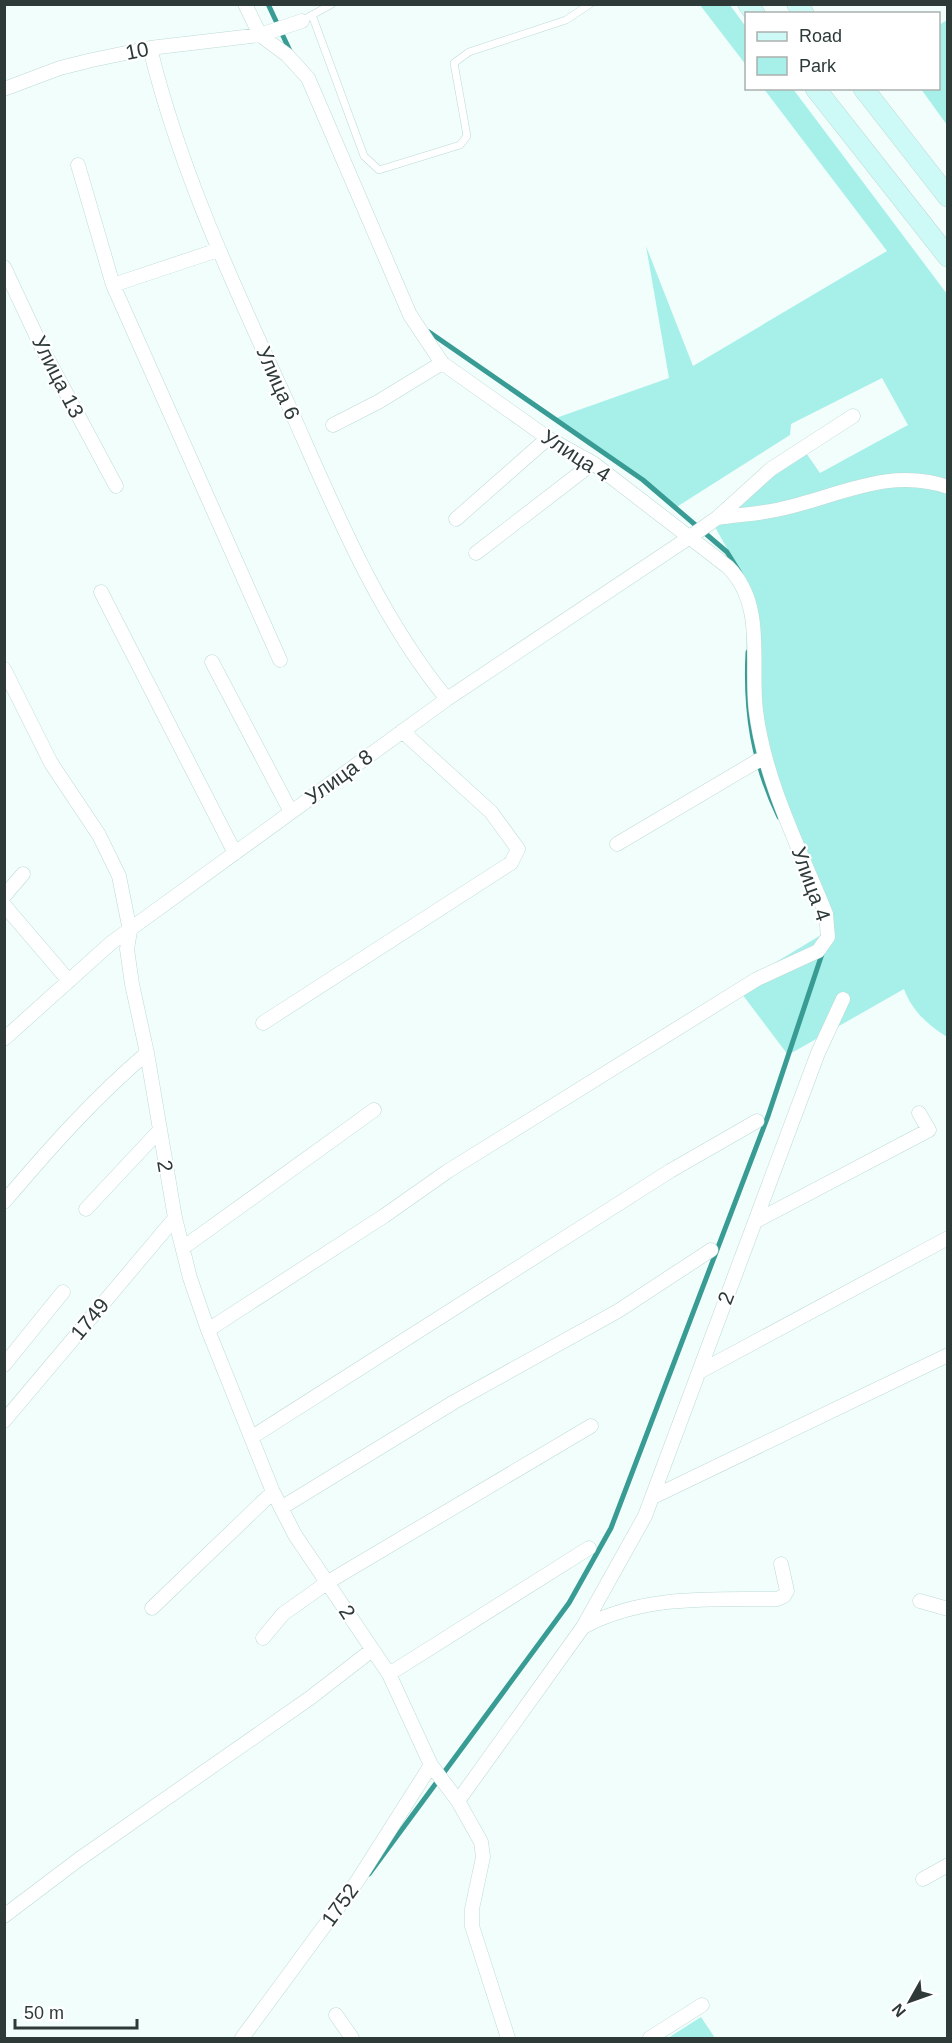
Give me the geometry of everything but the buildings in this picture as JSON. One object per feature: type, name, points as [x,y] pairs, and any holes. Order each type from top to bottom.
[{"type":"street","name":"Улица 4","points":[[208,1330],[384,1216],[448,1171],[757,979],[818,951],[828,937],[826,914],[764,757],[755,709],[754,638],[749,601],[741,580],[690,537],[593,463],[548,438],[442,363],[410,315],[308,78],[267,33],[245,4]]},
{"type":"street","name":"10","points":[[4,89],[60,68],[150,48],[267,33],[307,18]]},
{"type":"street","name":"Улица 6","points":[[150,48],[163,97],[218,250],[330,499],[384,604],[419,664],[447,699]]},
{"type":"street","points":[[817,90],[948,257]]},
{"type":"street","points":[[865,90],[948,197]]},
{"type":"street","points":[[78,165],[113,285],[279,660]]},
{"type":"street","points":[[113,285],[218,250]]},
{"type":"street","name":"Улица 13","points":[[4,267],[43,350],[116,486]]},
{"type":"street","points":[[333,425],[378,402],[442,363]]},
{"type":"street","name":"Улица 8","points":[[4,1039],[130,931],[291,812],[447,699],[717,518],[771,469],[853,416]]},
{"type":"street","points":[[456,519],[548,438]]},
{"type":"street","points":[[476,553],[593,463]]},
{"type":"street","points":[[717,518],[777,510],[888,479],[910,478],[948,488]]},
{"type":"street","points":[[100,592],[236,854]]},
{"type":"street","points":[[212,662],[291,812]]},
{"type":"street","name":"2","points":[[4,669],[51,763],[99,835],[119,876],[130,931],[128,949],[132,984],[147,1053],[176,1218],[190,1278],[208,1330],[273,1492],[295,1535],[389,1674],[431,1765],[458,1801],[481,1842],[483,1857],[472,1910],[472,1926],[508,2038]]},
{"type":"street","points":[[263,1023],[511,863],[515,856],[518,849],[491,812],[402,731]]},
{"type":"street","points":[[617,844],[764,757]]},
{"type":"street","points":[[4,896],[23,874]]},
{"type":"street","points":[[4,904],[69,981]]},
{"type":"street","name":"2","points":[[458,1801],[583,1628],[626,1554],[653,1497],[758,1220],[818,1053],[843,999]]},
{"type":"street","points":[[4,1202],[65,1130],[112,1083],[147,1053]]},
{"type":"street","points":[[184,1247],[374,1110]]},
{"type":"street","points":[[758,1220],[929,1130],[919,1113]]},
{"type":"street","points":[[252,1437],[670,1172],[757,1121]]},
{"type":"street","points":[[86,1209],[159,1131]]},
{"type":"street","name":"1749","points":[[4,1421],[176,1218]]},
{"type":"street","points":[[699,1372],[948,1238]]},
{"type":"street","points":[[281,1508],[454,1402],[618,1311],[711,1250]]},
{"type":"street","points":[[4,1365],[63,1292]]},
{"type":"street","points":[[653,1497],[948,1354]]},
{"type":"street","points":[[263,1638],[283,1614],[328,1582],[591,1426]]},
{"type":"street","points":[[152,1608],[273,1492]]},
{"type":"street","points":[[389,1674],[590,1548]]},
{"type":"street","points":[[583,1628],[627,1608],[668,1602],[777,1599],[784,1596],[787,1591],[781,1564]]},
{"type":"street","points":[[920,1601],[948,1609]]},
{"type":"street","points":[[4,1916],[78,1860],[310,1698],[372,1650]]},
{"type":"street","name":"1752","points":[[242,2038],[356,1883],[431,1765]]},
{"type":"street","points":[[923,1879],[948,1865]]},
{"type":"street","points":[[650,2038],[702,2006]]},
{"type":"street","points":[[336,2015],[352,2038]]},
{"type":"lane","points":[[332,4],[307,18],[364,156],[379,170],[460,145],[465,141],[467,136],[454,63],[460,58],[469,52],[566,20],[590,4]]},
{"type":"green space","points":[[700,5],[730,5],[745,26],[745,64]]},
{"type":"green space","points":[[947,20],[947,125],[922,90],[940,90],[940,24]]},
{"type":"green space","points":[[765,90],[794,90],[947,294],[947,1037],[921,1017],[911,1004],[904,989],[788,1055],[736,986],[826,932],[815,893],[773,805],[757,761],[746,698],[747,584],[715,527],[804,450],[820,473],[908,425],[882,378],[791,424],[790,435],[675,508],[643,480],[556,418],[669,378],[646,246],[693,366],[887,251]]},
{"type":"green space","points":[[701,2017],[715,2038],[668,2038]]},
{"type":"waterway","points":[[268,4],[291,53]]},
{"type":"waterway","points":[[429,332],[643,480],[727,552],[740,573]]},
{"type":"waterway","points":[[748,652],[748,696],[753,737],[763,777],[779,817]]},
{"type":"waterway","points":[[369,1874],[569,1603],[611,1528],[768,1116],[823,951]]}]
